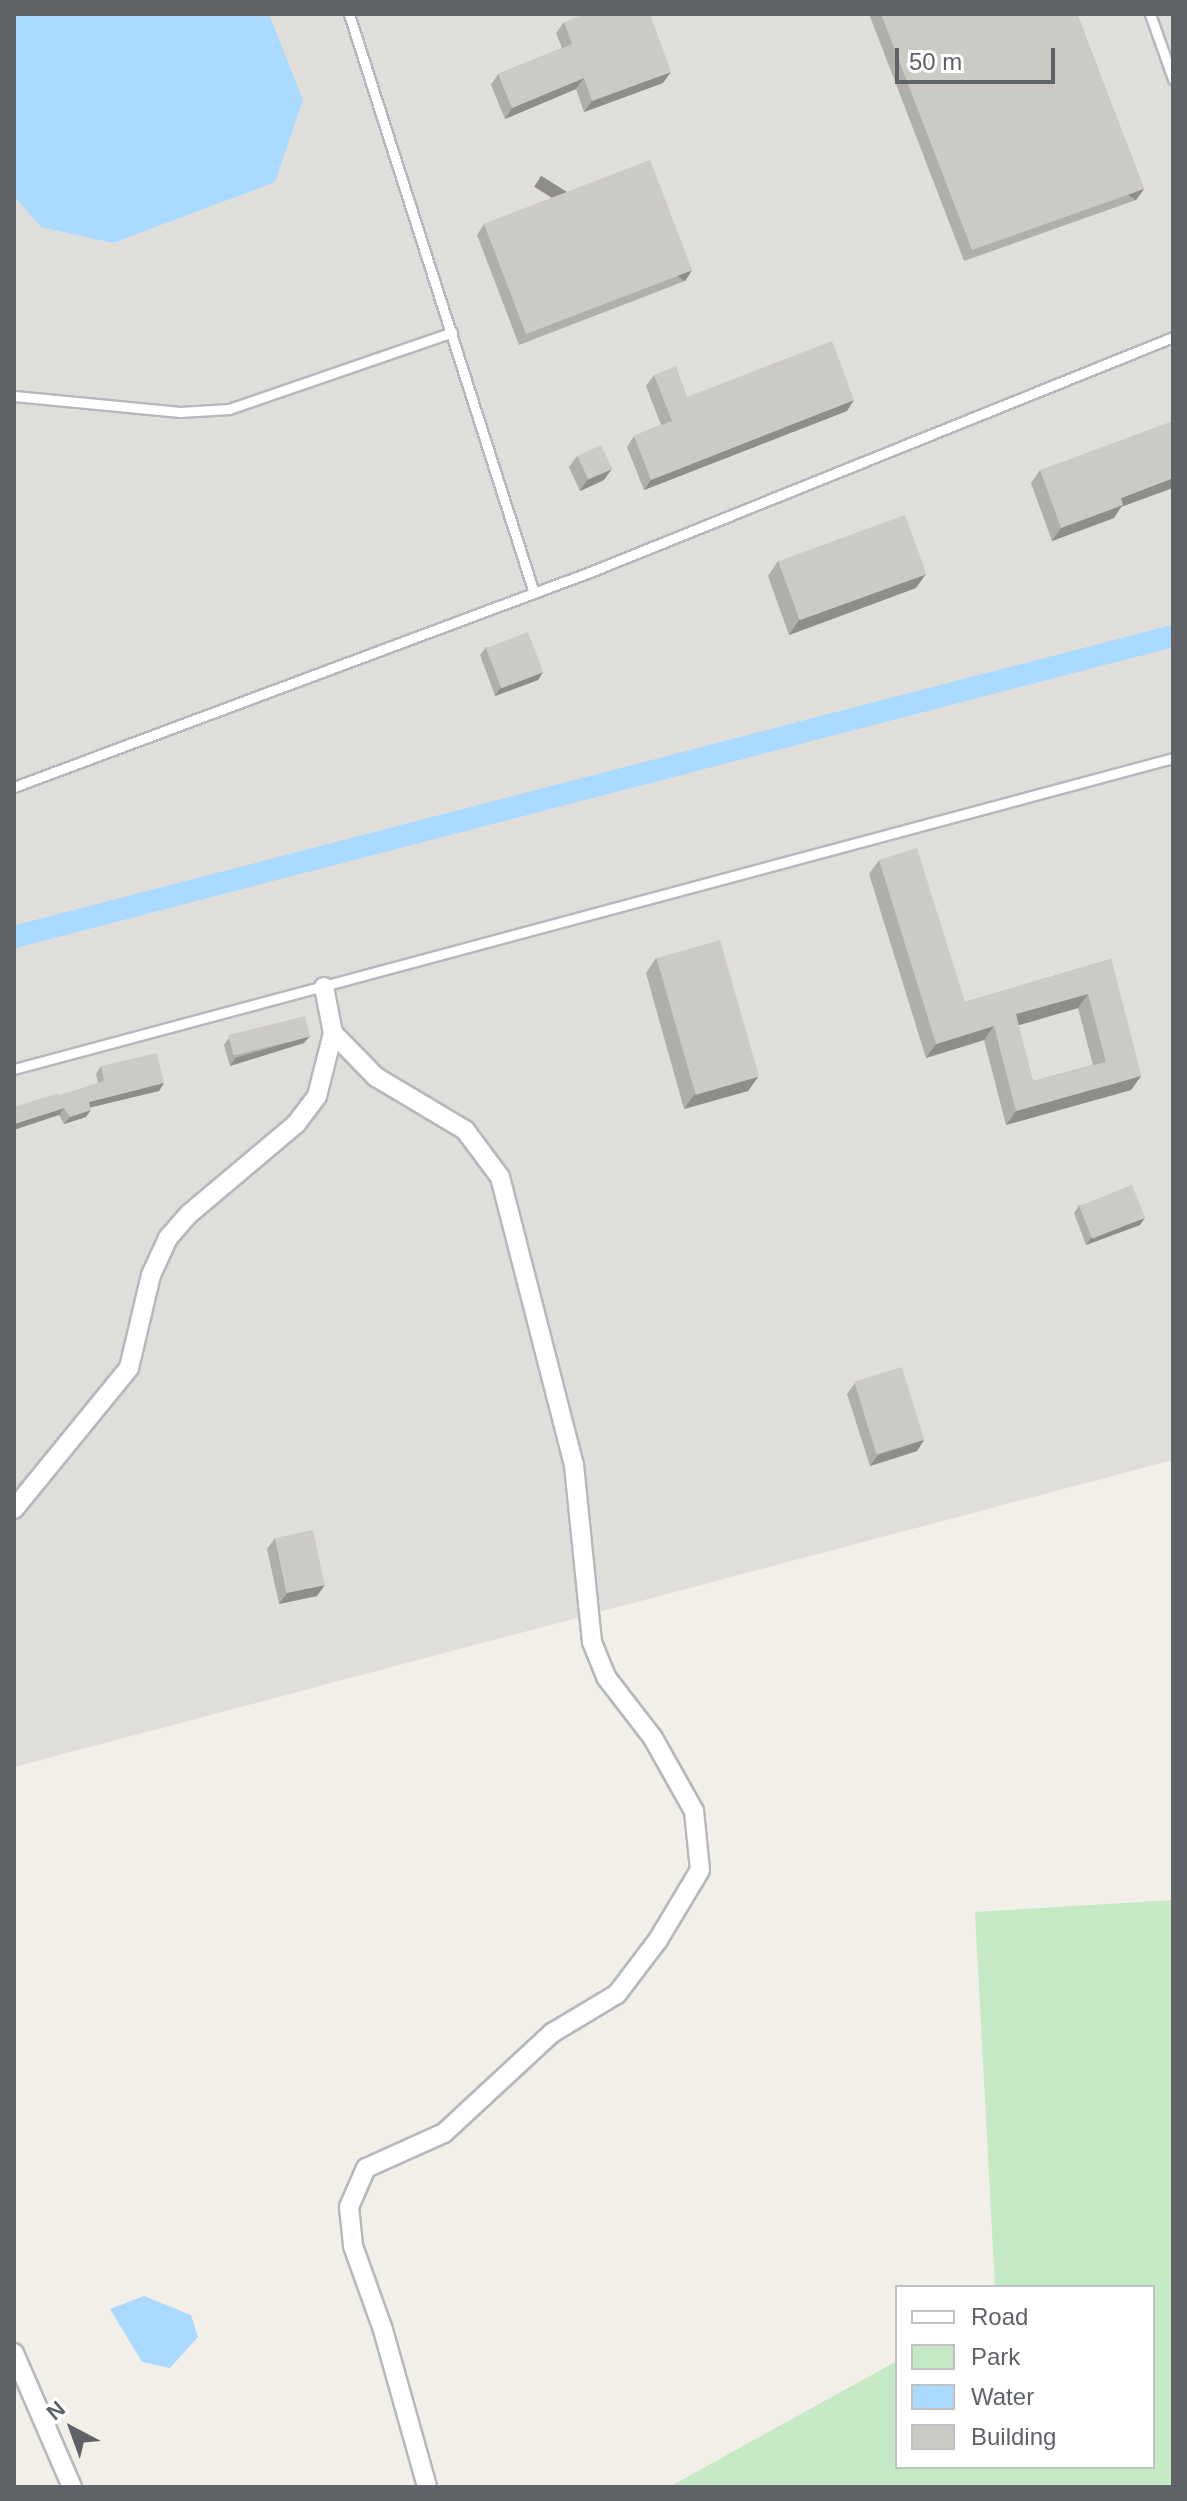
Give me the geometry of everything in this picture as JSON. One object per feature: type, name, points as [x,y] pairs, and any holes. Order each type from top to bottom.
[{"type":"street","points":[[14,1509],[129,1368],[151,1275],[168,1238],[189,1214],[296,1124],[317,1096],[333,1033],[324,987]]},
{"type":"street","points":[[333,1033],[376,1077],[465,1130],[500,1177],[574,1465],[592,1642],[606,1677],[653,1738],[694,1811],[700,1870],[658,1940],[617,1994],[552,2033],[444,2133],[366,2168],[349,2207],[353,2246],[383,2330],[427,2487]]},
{"type":"street","points":[[14,2356],[72,2487]]},
{"type":"lane","points":[[349,14],[534,593]]},
{"type":"lane","points":[[1150,14],[1173,79]]},
{"type":"lane","points":[[14,396],[180,412],[229,409],[452,332]]},
{"type":"lane","points":[[14,787],[534,593],[1173,337]]},
{"type":"lane","points":[[14,1069],[1173,758]]},
{"type":"shaded area","points":[[14,14],[1173,14],[1173,1460],[14,1767]]},
{"type":"green space","points":[[1173,1900],[1173,2487],[669,2487],[895,2362],[895,2469],[1155,2469],[1155,2285],[995,2285],[975,1912]]},
{"type":"water","points":[[14,14],[269,14],[303,100],[275,182],[113,243],[41,227],[14,196]]},
{"type":"water","points":[[144,2296],[191,2315],[198,2337],[170,2368],[142,2362],[110,2309]]},
{"type":"building","points":[[585,14],[650,14],[671,72],[592,101],[584,78],[512,108],[498,74],[572,44],[564,22]]},
{"type":"building","points":[[881,14],[1077,14],[1144,189],[972,250]]},
{"type":"building","points":[[650,160],[692,270],[526,334],[484,224]]},
{"type":"building","points":[[832,341],[854,400],[651,480],[634,436],[672,421],[654,375],[676,366],[687,397]]},
{"type":"building","points":[[1173,421],[1173,478],[1121,498],[1123,505],[1061,528],[1040,470]]},
{"type":"building","points":[[601,445],[612,469],[588,480],[577,456]]},
{"type":"building","points":[[905,515],[927,574],[800,620],[778,561]]},
{"type":"building","points":[[528,632],[543,672],[501,688],[486,648]]},
{"type":"building","points":[[917,848],[965,1002],[1111,959],[1141,1076],[1016,1111],[994,1026],[936,1044],[879,860]],"holes":[[[1088,994],[1106,1062],[1033,1081],[1016,1014]]]},
{"type":"building","points":[[720,940],[759,1076],[696,1095],[657,958]]},
{"type":"building","points":[[305,1016],[310,1036],[233,1055],[228,1035]]},
{"type":"building","points":[[157,1053],[164,1083],[89,1102],[91,1110],[70,1117],[64,1108],[14,1124],[14,1107],[59,1093],[62,1102],[60,1095],[104,1081],[101,1066]]},
{"type":"building","points":[[1132,1185],[1145,1217],[1092,1239],[1079,1206]]},
{"type":"building","points":[[902,1367],[924,1440],[876,1454],[854,1382]]},
{"type":"building","points":[[313,1530],[325,1585],[286,1593],[275,1538]]},
{"type":"waterway","points":[[14,937],[1173,636]]}]
